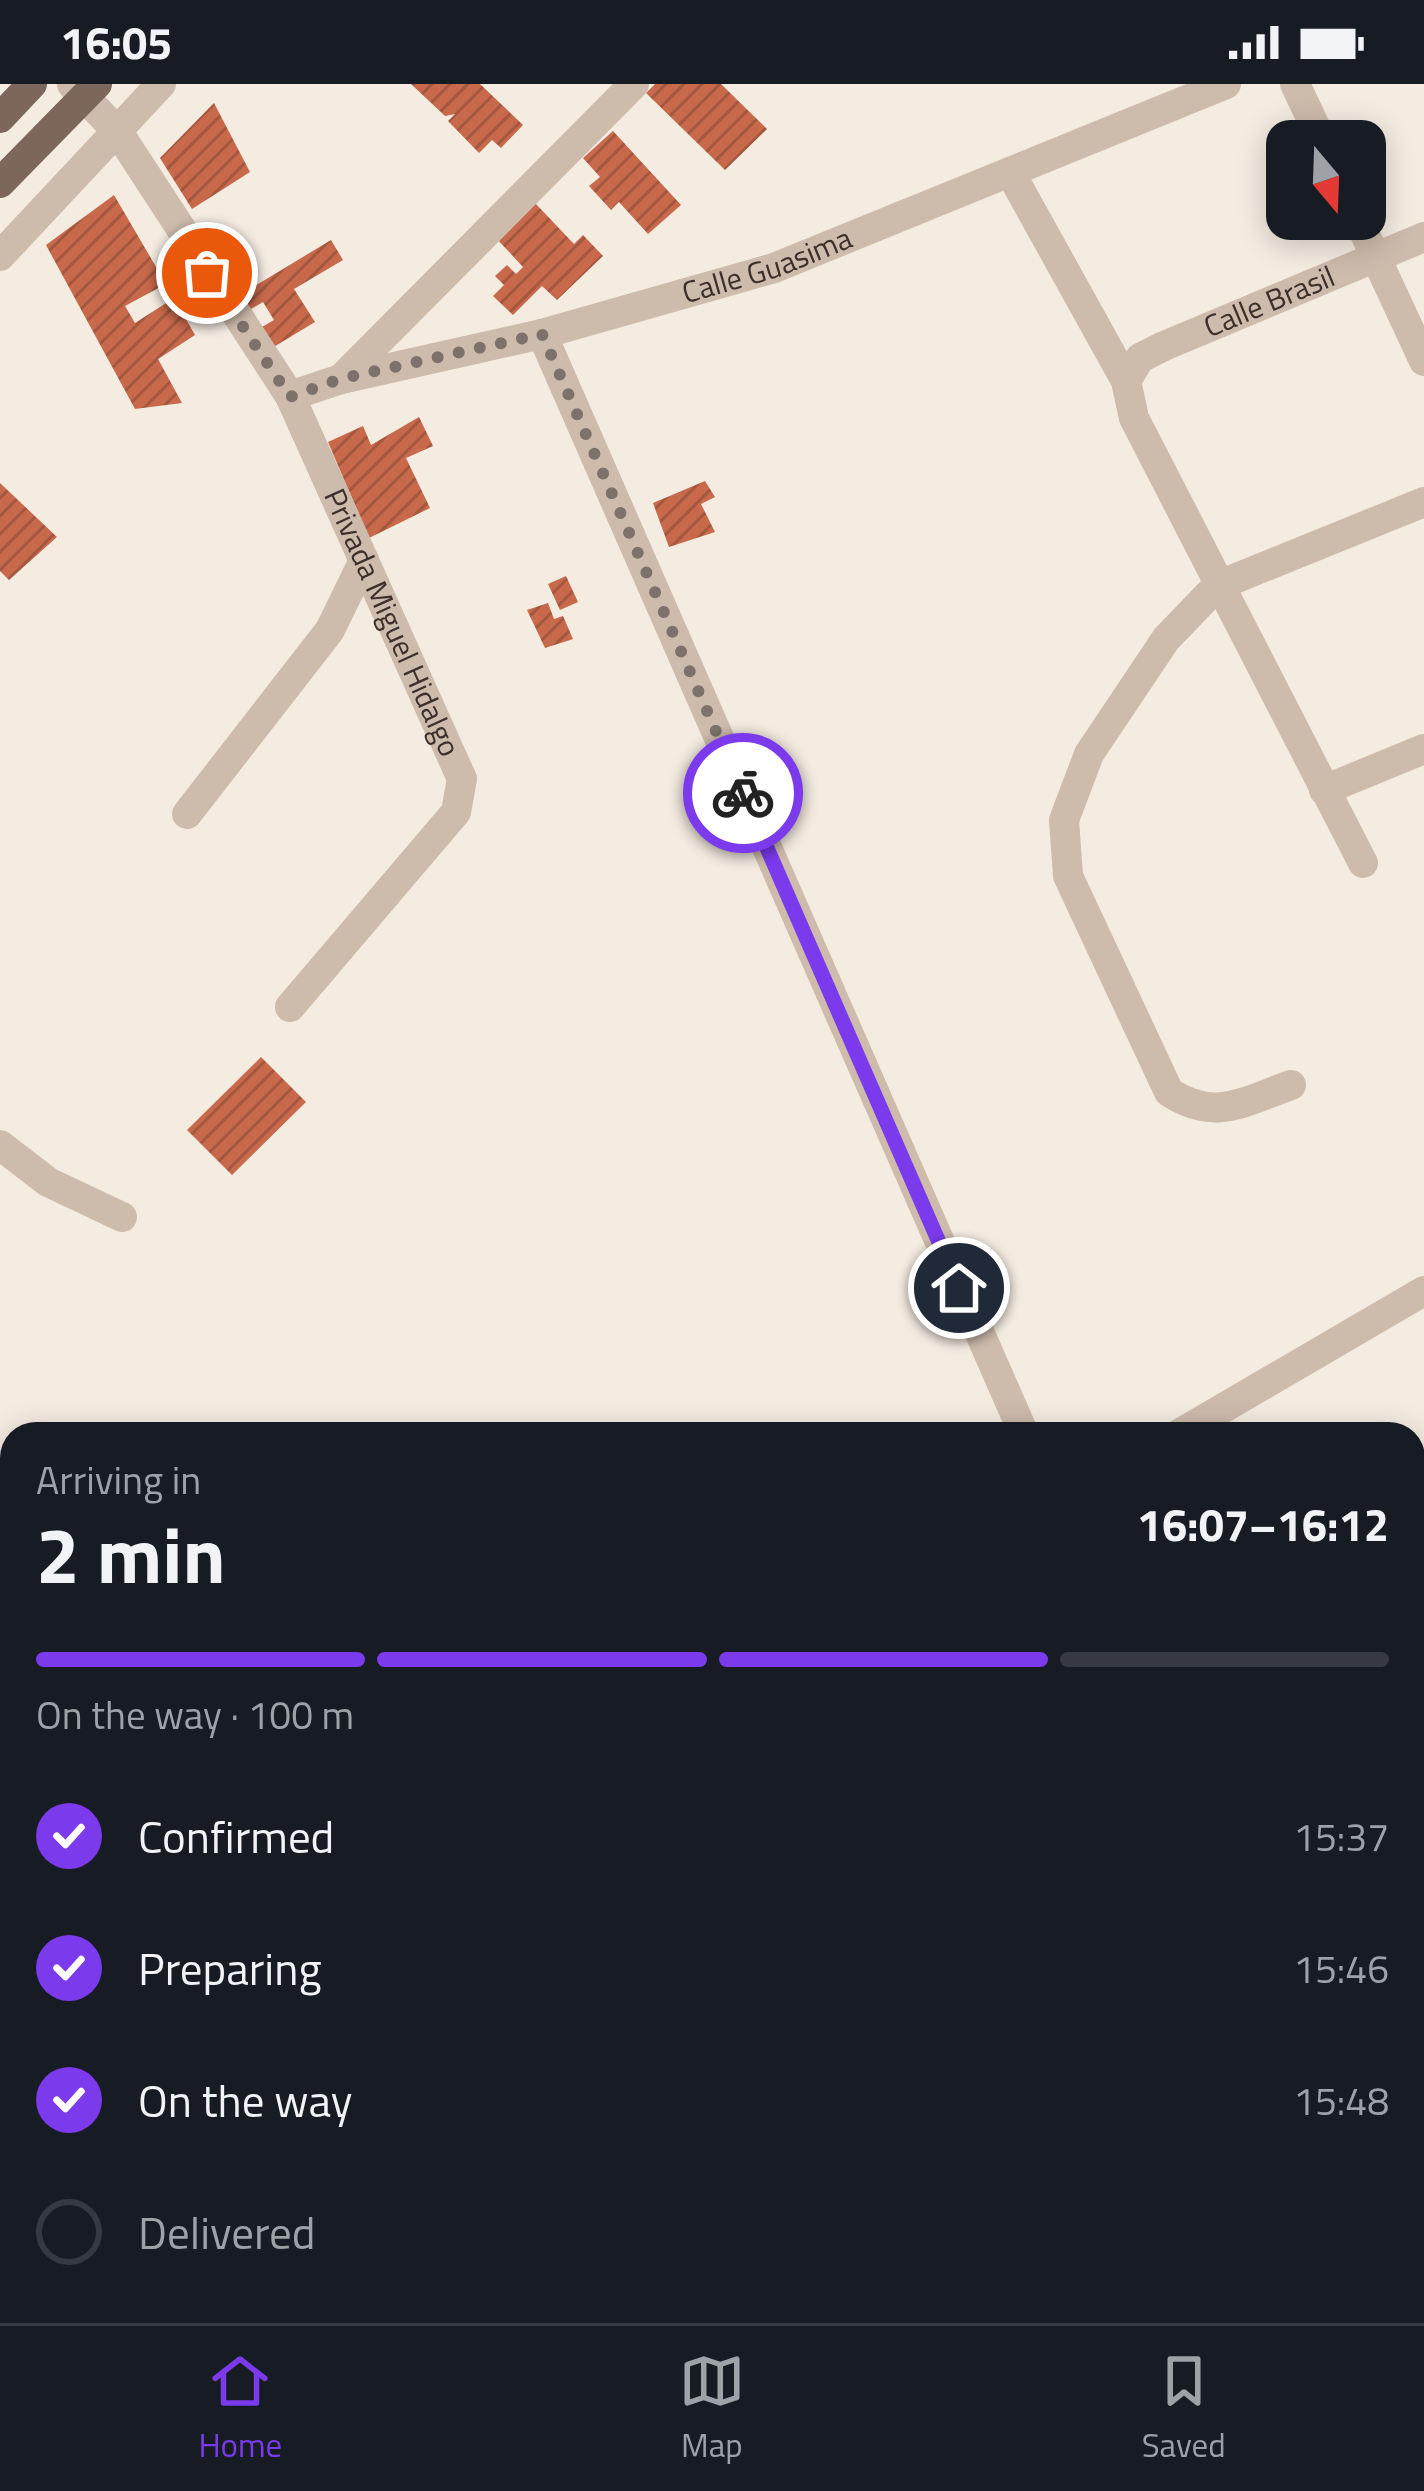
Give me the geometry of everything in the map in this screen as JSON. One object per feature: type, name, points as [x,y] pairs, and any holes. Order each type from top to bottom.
[{"type":"main road","points":[[0,118],[32,84]]},
{"type":"main road","points":[[0,183],[85,88]]},
{"type":"street","points":[[0,256],[160,84]]},
{"type":"street","points":[[340,379],[634,84]]},
{"type":"street","name":"Calle Guasima","points":[[290,397],[340,379],[542,334],[774,268],[1226,84]]},
{"type":"street","points":[[1295,84],[1312,120]]},
{"type":"street","name":"Privada Miguel Hidalgo","points":[[85,88],[118,131],[290,397],[462,779],[456,812],[290,1007]]},
{"type":"street","points":[[1010,172],[1126,381],[1134,418],[1216,586],[1363,863]]},
{"type":"street","name":"Calle Brasil","points":[[1126,381],[1140,358],[1164,346],[1424,237]]},
{"type":"street","points":[[1368,240],[1424,361]]},
{"type":"street","points":[[542,334],[1019,1422]]},
{"type":"street","points":[[1292,1085],[1231,1107],[1198,1110],[1169,1091],[1068,876],[1064,820],[1089,754],[1166,640],[1216,586],[1424,502]]},
{"type":"street","points":[[187,814],[330,630],[364,560]]},
{"type":"street","points":[[1324,790],[1424,749]]},
{"type":"street","points":[[0,1145],[48,1182],[122,1217]]},
{"type":"street","points":[[1210,1422],[1424,1292]]},
{"type":"building","points":[[411,84],[480,84],[523,125],[501,148],[492,140],[479,153],[448,121],[455,114],[445,116]]},
{"type":"building","points":[[655,84],[721,84],[767,129],[725,170],[646,93]]},
{"type":"building","points":[[214,103],[250,172],[192,209],[160,158]]},
{"type":"building","points":[[613,131],[681,205],[648,234],[619,202],[611,210],[589,186],[600,177],[583,158]]},
{"type":"building","points":[[114,195],[166,284],[125,306],[135,323],[174,298],[195,335],[158,359],[182,403],[135,409],[46,245]]},
{"type":"building","points":[[535,203],[574,244],[583,235],[603,256],[557,300],[542,286],[513,315],[493,296],[504,285],[495,276],[507,265],[516,274],[523,267],[497,239]]},
{"type":"building","points":[[331,240],[343,260],[294,289],[315,322],[267,351],[255,331],[274,320],[263,302],[249,310],[240,295]]},
{"type":"building","points":[[419,417],[433,446],[406,458],[430,508],[369,538],[328,442],[363,426],[371,445]]},
{"type":"building","points":[[705,481],[715,497],[701,504],[715,532],[669,547],[653,503]]},
{"type":"building","points":[[0,483],[57,537],[9,580],[0,571]]},
{"type":"building","points":[[566,576],[578,602],[560,610],[548,584]]},
{"type":"building","points":[[548,603],[554,619],[563,616],[573,639],[545,648],[527,610]]},
{"type":"building","points":[[261,1057],[306,1102],[232,1175],[187,1130]]},
{"type":"way so far","points":[[207,273],[290,397],[340,379],[542,334],[743,793]]},
{"type":"route","points":[[743,793],[959,1288]]}]
